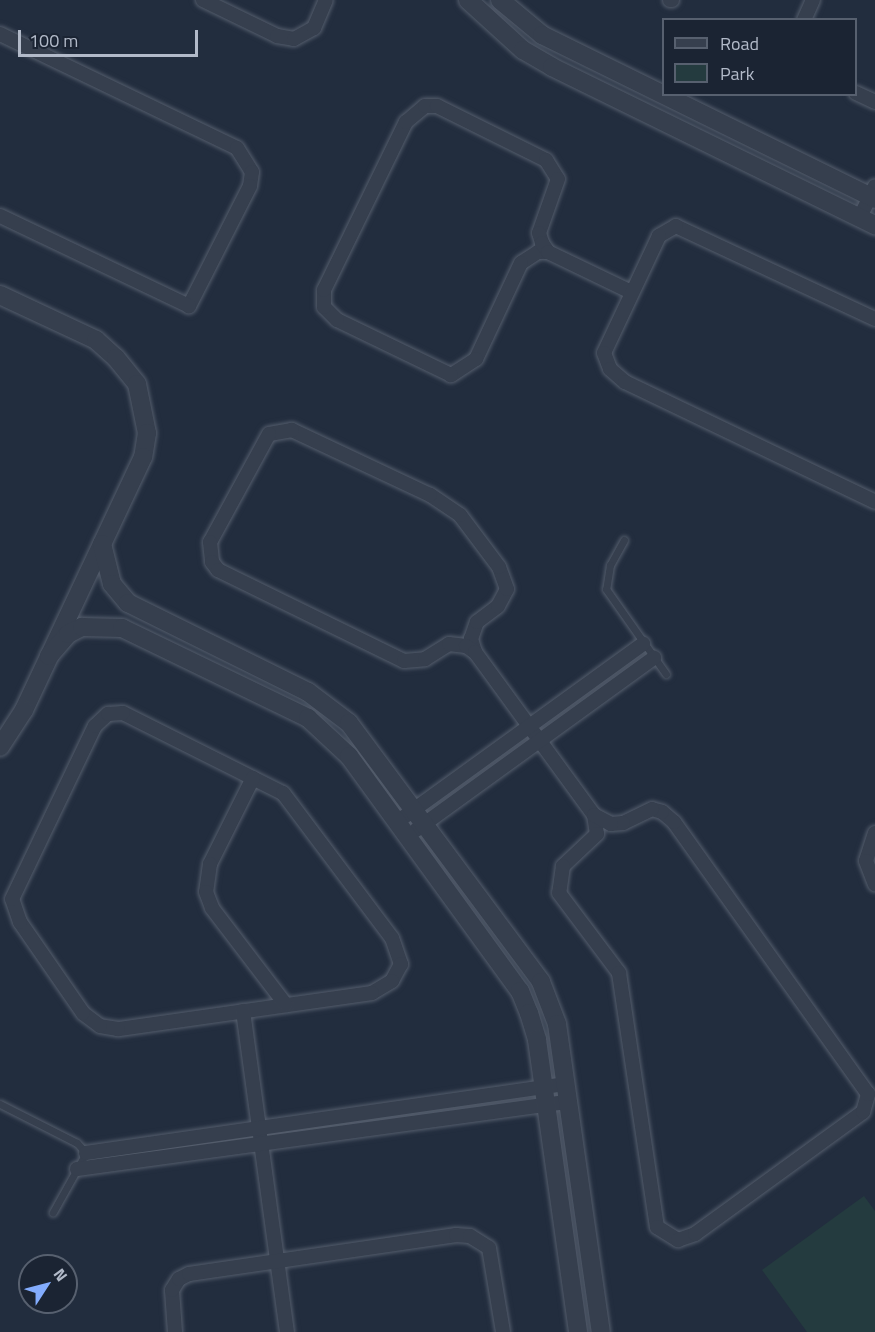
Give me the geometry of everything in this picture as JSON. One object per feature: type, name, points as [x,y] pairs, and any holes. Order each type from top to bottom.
[{"type":"street","points":[[203,0],[277,36],[294,39],[304,37],[314,28],[326,0]]},
{"type":"street","points":[[468,0],[523,50],[552,67],[871,222],[873,194],[669,96]]},
{"type":"street","points":[[500,0],[542,35],[662,93]]},
{"type":"street","points":[[805,18],[813,0]]},
{"type":"street","points":[[0,34],[237,148],[252,172],[250,186],[189,306],[0,216]]},
{"type":"street","points":[[857,94],[875,102]]},
{"type":"street","points":[[548,252],[539,233],[558,179],[546,160],[437,106],[425,106],[406,122],[324,290],[324,307],[337,320],[451,375],[476,359],[521,263],[538,252],[548,252],[631,292]]},
{"type":"street","points":[[875,319],[676,226],[659,236],[604,353],[605,362],[616,375],[875,502]]},
{"type":"street","points":[[0,295],[96,340],[137,384],[146,421],[143,457],[49,656],[10,735],[0,747]]},
{"type":"street","points":[[475,652],[472,630],[477,622],[498,606],[507,589],[499,567],[460,515],[430,495],[292,430],[279,429],[263,439],[210,542],[212,562],[218,570],[404,661],[425,659],[449,644],[466,646],[475,652],[594,815],[611,824],[623,823],[652,809],[663,812],[674,822],[868,1094],[863,1112],[695,1234],[678,1240],[657,1227],[619,973],[559,894],[563,866],[597,834],[594,815]]},
{"type":"street","points":[[102,544],[112,584],[128,603],[330,706],[368,745],[541,982],[557,1024],[601,1332]]},
{"type":"street","points":[[49,656],[68,634],[82,627],[108,626],[135,633],[308,718],[337,743],[520,991],[537,1040],[578,1332]]},
{"type":"street","points":[[402,829],[529,726],[643,644]]},
{"type":"street","points":[[420,816],[540,741],[654,658]]},
{"type":"street","points":[[123,713],[283,793],[302,813],[400,953],[398,974],[383,988],[372,993],[286,1005],[118,1029],[100,1026],[76,1004],[20,922],[12,899],[95,726],[108,714],[123,713]]},
{"type":"street","points":[[253,778],[210,864],[206,892],[212,908],[286,1005]]},
{"type":"street","points":[[875,832],[867,861],[875,884]]},
{"type":"street","points":[[243,1011],[287,1332]]},
{"type":"street","points":[[86,1153],[566,1084]]},
{"type":"street","points":[[77,1169],[569,1102]]},
{"type":"street","points":[[175,1332],[171,1298],[179,1279],[277,1262],[470,1236],[489,1248],[493,1261],[503,1332]]},
{"type":"lane","points":[[624,540],[610,566],[606,589],[666,674]]},
{"type":"lane","points":[[0,1104],[78,1143],[86,1153],[53,1212]]},
{"type":"green space","points":[[864,1196],[875,1211],[875,1332],[807,1332],[762,1270]]}]
